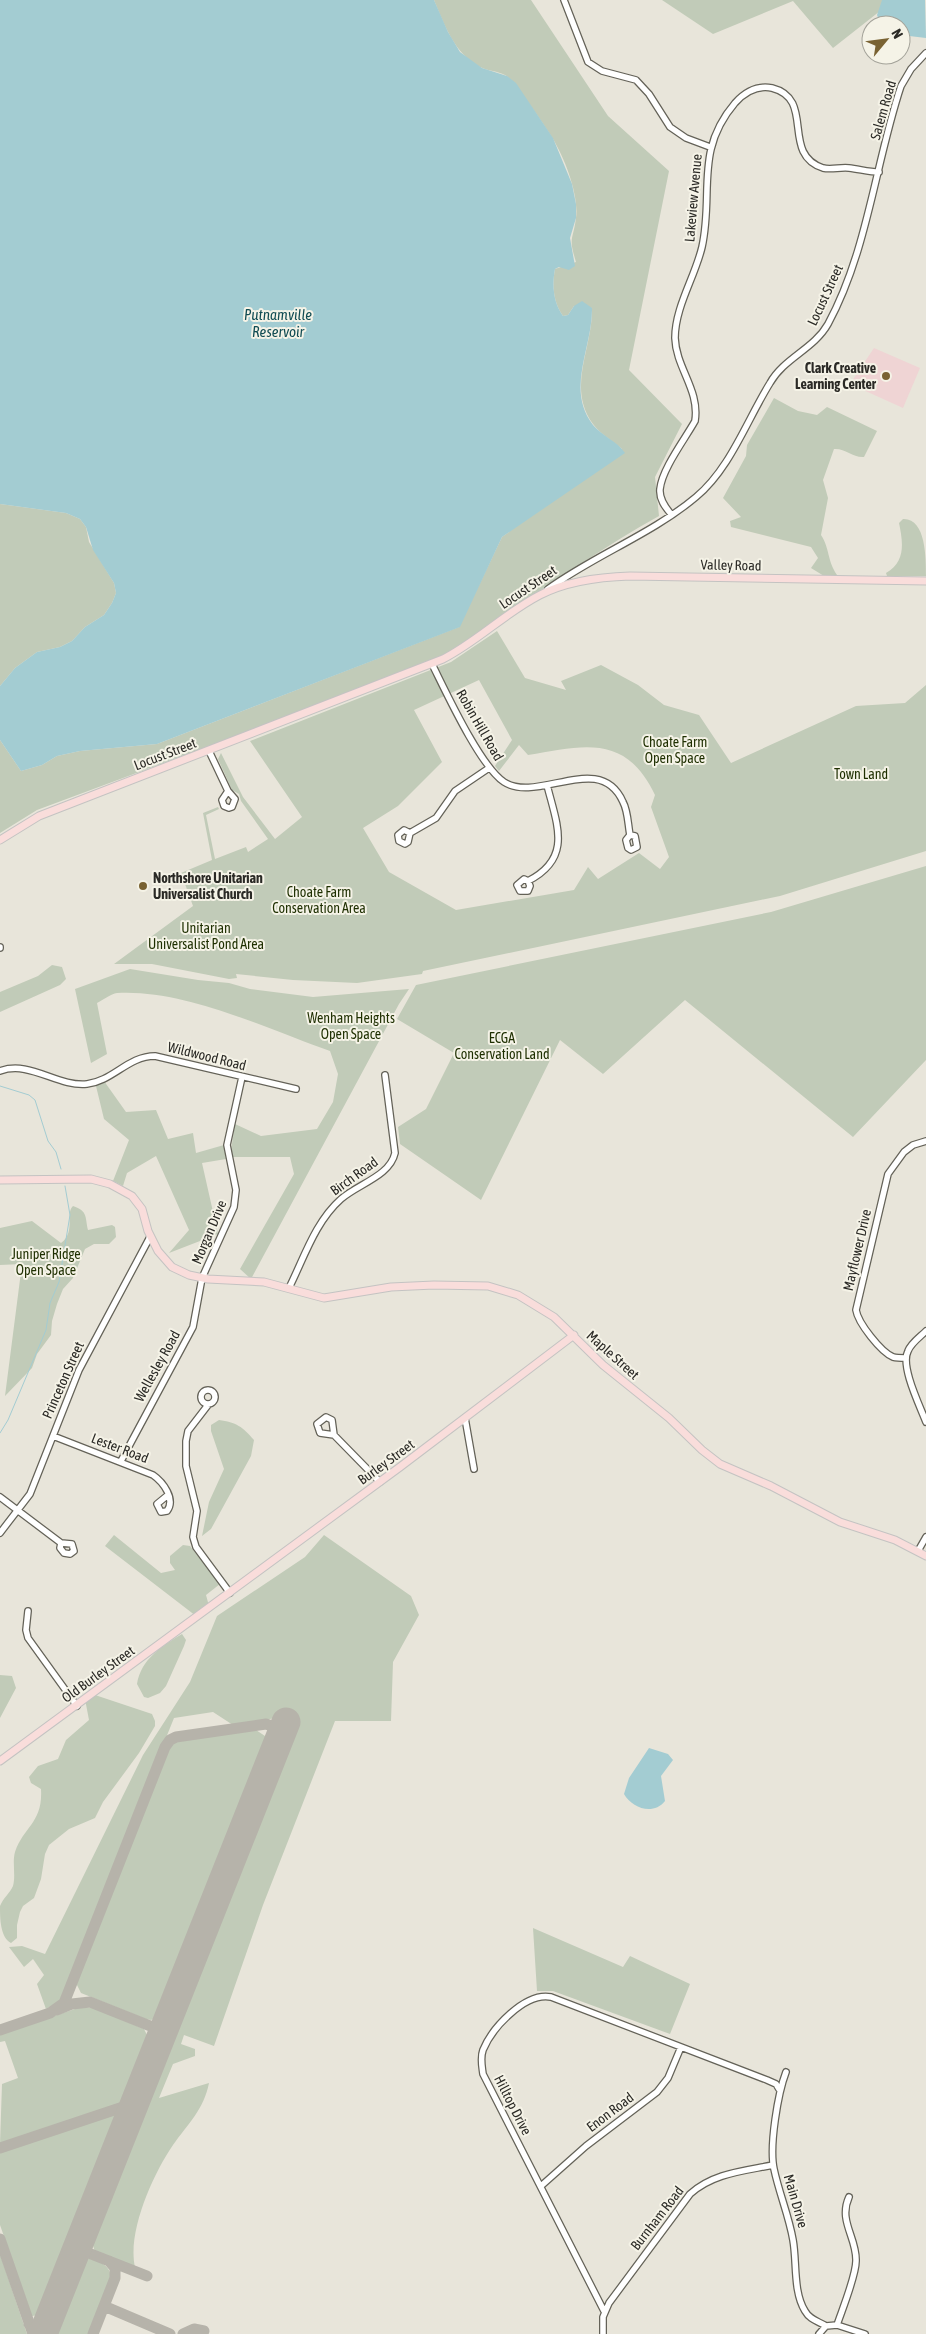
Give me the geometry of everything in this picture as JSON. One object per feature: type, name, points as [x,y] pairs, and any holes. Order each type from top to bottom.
[{"type":"main road","name":"Valley Road","points":[[538,596],[576,582],[630,576],[926,581]]},
{"type":"main road","name":"Locust Street","points":[[0,840],[39,816],[209,752],[432,664],[467,646],[538,596]]},
{"type":"main road","name":"Maple Street","points":[[0,1180],[86,1179],[109,1184],[127,1191],[138,1202],[150,1237],[162,1257],[172,1267],[189,1276],[256,1280],[324,1298],[400,1286],[442,1285],[495,1287],[532,1301],[554,1317],[603,1365],[670,1418],[702,1450],[720,1464],[771,1486],[840,1522],[895,1540],[926,1556]]},
{"type":"main road","name":"Burley Street","points":[[211,1607],[574,1335]]},
{"type":"main road","name":"Old Burley Street","points":[[0,1761],[211,1607]]},
{"type":"street","points":[[564,0],[588,62],[602,71],[636,80],[649,94],[670,126],[686,138],[710,147]]},
{"type":"street","name":"Salem Road","points":[[884,152],[901,86],[911,69],[926,53]]},
{"type":"street","name":"Lakeview Avenue","points":[[670,514],[663,504],[660,488],[664,475],[695,421],[696,411],[694,395],[676,352],[676,328],[703,245],[706,176],[710,147],[720,124],[740,98],[751,90],[771,88],[783,93],[794,105],[801,149],[810,161],[824,168],[847,168],[879,172]]},
{"type":"street","name":"Locust Street","points":[[538,596],[580,567],[670,514],[696,497],[706,487],[733,448],[773,376],[780,368],[813,343],[827,326],[847,279],[884,152]]},
{"type":"street","name":"Robin Hill Road","points":[[432,664],[464,726],[489,768],[504,782],[515,786],[547,785],[586,777],[604,782],[623,801],[630,835]]},
{"type":"street","points":[[209,752],[228,791]]},
{"type":"street","points":[[410,833],[436,818],[455,791],[489,768]]},
{"type":"street","points":[[528,881],[550,866],[558,846],[555,817],[547,785]]},
{"type":"street","name":"Wildwood Road","points":[[0,1072],[18,1067],[72,1082],[89,1084],[132,1061],[147,1056],[156,1056],[296,1089]]},
{"type":"street","name":"Birch Road","points":[[289,1288],[318,1229],[329,1212],[354,1189],[386,1170],[391,1164],[394,1153],[385,1075]]},
{"type":"street","name":"Morgan Drive","points":[[202,1278],[236,1198],[236,1184],[227,1145],[242,1077]]},
{"type":"street","name":"Mayflower Drive","points":[[906,1358],[894,1357],[888,1353],[864,1328],[858,1319],[856,1310],[888,1174],[904,1152],[913,1145],[926,1142]]},
{"type":"street","name":"Princeton Street","points":[[0,1533],[30,1494],[79,1370],[150,1237]]},
{"type":"street","name":"Wellesley Road","points":[[121,1461],[193,1327],[202,1278]]},
{"type":"street","points":[[926,1331],[910,1348],[906,1358],[907,1371],[926,1422]]},
{"type":"street","points":[[208,1404],[204,1413],[188,1431],[186,1441],[186,1466],[197,1511],[193,1536],[196,1547],[230,1593]]},
{"type":"street","points":[[465,1418],[474,1469]]},
{"type":"street","points":[[334,1435],[380,1482]]},
{"type":"street","name":"Lester Road","points":[[53,1436],[153,1474],[161,1480],[168,1495]]},
{"type":"street","points":[[0,1496],[61,1543]]},
{"type":"street","points":[[918,1551],[926,1537]]},
{"type":"street","points":[[28,1611],[26,1630],[28,1638],[77,1706]]},
{"type":"street","name":"Hilltop Drive","points":[[604,2311],[489,2085],[482,2067],[482,2054],[485,2046],[512,2013],[529,1999],[537,1996],[551,1997],[774,2082],[779,2089]]},
{"type":"street","name":"Enon Road","points":[[541,2186],[586,2146],[657,2092],[668,2078],[682,2047]]},
{"type":"street","name":"Main Drive","points":[[786,2072],[779,2089],[772,2149],[773,2165],[793,2238],[800,2296],[804,2310],[812,2320],[826,2326]]},
{"type":"street","name":"Burnham Road","points":[[604,2311],[638,2262],[698,2186],[721,2176],[773,2165]]},
{"type":"street","points":[[837,2326],[856,2265],[856,2252],[845,2216],[849,2197]]},
{"type":"street","points":[[603,2334],[604,2311]]},
{"type":"street","points":[[819,2334],[826,2326],[837,2326],[866,2334]]},
{"type":"shaded area","name":"Clark Creative Learning Center","points":[[874,348],[920,368],[903,408],[850,384]]},
{"type":"green space","points":[[434,0],[531,0],[608,116],[669,171],[629,370],[682,424],[655,477],[659,516],[583,562],[432,663],[37,810],[0,833],[0,740],[21,771],[42,765],[57,756],[80,751],[157,744],[459,627],[502,537],[622,449],[596,428],[585,410],[582,396],[581,382],[592,308],[574,306],[568,315],[563,316],[555,299],[555,269],[576,262],[572,243],[576,218],[575,199],[573,188],[558,147],[509,78],[480,67],[457,47]]},
{"type":"green space","points":[[662,0],[894,0],[875,15],[861,15],[861,26],[833,48],[793,1],[713,34]]},
{"type":"green space","points":[[774,398],[798,411],[817,415],[827,407],[877,431],[864,457],[834,449],[823,480],[828,498],[821,535],[837,575],[824,576],[811,568],[818,558],[811,547],[731,527],[730,521],[741,517],[723,498],[746,456],[747,445]]},
{"type":"green space","points":[[0,504],[66,513],[80,519],[86,527],[89,542],[114,583],[116,593],[104,615],[85,627],[72,641],[60,647],[37,652],[15,668],[0,686]]},
{"type":"green space","points":[[903,519],[911,520],[920,532],[925,550],[926,576],[887,576],[886,573],[897,563],[900,557],[902,544],[899,523]]},
{"type":"green space","points":[[497,631],[525,678],[566,690],[561,681],[601,665],[638,685],[664,705],[699,715],[731,763],[856,706],[905,703],[926,685],[926,851],[780,896],[423,971],[422,974],[357,983],[293,980],[236,974],[237,978],[229,979],[152,964],[114,964],[193,906],[181,873],[212,860],[203,813],[218,807],[219,809],[206,815],[215,859],[246,847],[248,852],[268,839],[241,801],[239,794],[232,790],[218,759],[221,753],[243,797],[275,839],[302,817],[250,741],[451,662]],"holes":[[[479,680],[512,740],[495,766],[499,771],[519,745],[528,755],[568,748],[602,748],[617,753],[631,762],[644,775],[655,795],[651,807],[669,857],[660,869],[639,853],[598,879],[588,867],[574,890],[456,910],[389,872],[363,828],[398,806],[442,762],[414,710]]]},
{"type":"green space","name":"ECGA Conservation Land","points":[[926,866],[926,1060],[853,1137],[685,1000],[603,1074],[560,1040],[481,1200],[400,1144],[398,1127],[426,1109],[454,1053],[397,1019],[416,985],[771,912]]},
{"type":"green space","points":[[52,965],[62,967],[66,979],[60,985],[0,1012],[0,992],[38,976]]},
{"type":"green space","name":"Wenham Heights Open Space","points":[[130,969],[229,983],[250,989],[313,997],[409,989],[399,1004],[251,1279],[240,1269],[294,1174],[290,1157],[230,1157],[235,1124],[261,1136],[317,1129],[333,1102],[338,1074],[330,1051],[225,1012],[198,1004],[143,993],[117,993],[97,1003],[107,1054],[91,1063],[75,989]]},
{"type":"green space","points":[[104,1081],[126,1112],[156,1110],[168,1139],[193,1133],[196,1153],[224,1145],[226,1159],[202,1163],[218,1234],[169,1253],[189,1230],[156,1156],[127,1173],[123,1186],[113,1181],[129,1140],[104,1119],[96,1086]]},
{"type":"green space","name":"Juniper Ridge Open Space","points":[[73,1206],[84,1212],[88,1230],[112,1225],[115,1227],[116,1237],[109,1244],[94,1244],[85,1249],[73,1278],[63,1289],[57,1304],[52,1321],[51,1335],[37,1354],[32,1368],[5,1396],[22,1264],[0,1265],[0,1228],[32,1221],[61,1243],[68,1234],[70,1213]]},
{"type":"green space","points":[[219,1420],[239,1426],[254,1440],[251,1456],[211,1529],[202,1536],[209,1502],[224,1469],[211,1431],[211,1425]]},
{"type":"green space","points":[[114,1535],[161,1573],[175,1570],[170,1563],[170,1556],[183,1545],[190,1546],[220,1584],[206,1595],[209,1606],[196,1616],[105,1546]]},
{"type":"green space","points":[[324,1535],[411,1596],[419,1615],[393,1662],[391,1721],[335,1721],[263,1905],[214,2046],[184,2035],[181,2044],[195,2049],[195,2056],[173,2064],[159,2098],[209,2083],[199,2109],[165,2157],[150,2187],[138,2221],[135,2237],[135,2267],[95,2252],[91,2239],[294,1725],[276,1718],[233,1725],[213,1712],[174,1718],[60,2001],[46,2009],[37,1984],[44,1975],[33,1959],[24,1967],[9,1947],[22,1946],[45,1954],[143,1755],[190,1682],[217,1616],[305,1557]]},
{"type":"green space","points":[[182,1634],[186,1640],[166,1686],[160,1693],[148,1698],[144,1697],[137,1684],[143,1667],[167,1643]]},
{"type":"green space","points":[[0,1675],[12,1676],[16,1688],[0,1718]]},
{"type":"green space","points":[[92,1694],[152,1714],[155,1726],[139,1753],[103,1802],[95,1818],[69,1829],[49,1845],[45,1854],[41,1879],[34,1898],[23,1906],[17,1925],[17,1938],[11,1943],[3,1932],[0,1906],[13,1886],[15,1852],[39,1810],[41,1789],[31,1783],[29,1777],[38,1766],[58,1759],[66,1740],[89,1720],[85,1699]]},
{"type":"green space","points":[[256,1730],[265,1736],[267,1742],[158,2017],[151,2020],[146,2019],[81,1993],[76,1983],[170,1746],[175,1742]]},
{"type":"green space","points":[[533,1928],[623,1967],[630,1956],[690,1984],[670,2034],[553,1991],[537,1991]]},
{"type":"green space","points":[[81,2007],[94,2008],[144,2029],[149,2039],[126,2099],[118,2104],[0,2144],[2,2084],[18,2078],[5,2041],[0,2042],[0,2034]]},
{"type":"green space","points":[[112,2114],[116,2115],[117,2119],[39,2315],[32,2316],[0,2225],[0,2152]]},
{"type":"green space","points":[[0,2254],[27,2334],[0,2334]]},
{"type":"green space","points":[[89,2258],[106,2266],[111,2276],[89,2334],[53,2334],[81,2265]]},
{"type":"water","name":"Putnamville Reservoir","points":[[0,0],[434,0],[448,32],[460,52],[482,68],[507,76],[516,83],[553,138],[572,184],[576,204],[576,218],[570,238],[575,266],[569,270],[559,267],[555,269],[554,287],[555,299],[563,316],[568,315],[574,306],[582,301],[592,308],[581,382],[581,397],[585,411],[593,425],[625,453],[502,537],[460,627],[157,744],[80,751],[57,756],[42,765],[21,771],[0,740],[0,686],[15,668],[37,652],[60,647],[72,641],[85,627],[104,615],[116,593],[114,583],[93,550],[86,527],[80,519],[66,513],[0,504]]},
{"type":"water","points":[[882,0],[925,0],[926,38],[911,36],[911,15],[877,15]]},
{"type":"water","points":[[649,1748],[668,1754],[673,1760],[661,1776],[665,1801],[660,1806],[649,1809],[632,1803],[624,1794],[629,1778]]},
{"type":"waterway","points":[[0,1086],[29,1095],[35,1100],[48,1141],[56,1152],[61,1169]]},
{"type":"waterway","points":[[0,1433],[8,1420],[46,1330],[50,1303],[59,1282],[70,1215],[65,1186]]},
{"type":"taxiway","points":[[0,2030],[50,2013],[64,2003],[165,1747],[170,1740],[176,1737],[266,1724],[275,1727],[279,1738]]},
{"type":"taxiway","points":[[57,2010],[72,2004],[90,2002],[163,2031]]},
{"type":"taxiway","points":[[0,2148],[135,2103]]},
{"type":"taxiway","points":[[0,2239],[33,2334]]},
{"type":"taxiway","points":[[80,2241],[82,2249],[86,2252],[147,2276]]},
{"type":"taxiway","points":[[93,2334],[115,2278],[115,2268],[109,2261]]},
{"type":"taxiway","points":[[104,2306],[170,2334]]},
{"type":"taxiway","points":[[29,2324],[38,2328],[47,2322]]},
{"type":"taxiway","points":[[183,2334],[194,2329],[204,2331]]},
{"type":"runway","points":[[43,2334],[286,1722]]},
{"type":"place","name":"Clark Creative Learning Center","points":[[886,376]]},
{"type":"place","name":"Northshore Unitarian Universalist Church","points":[[143,886]]},
{"type":"park label","name":"Choate Farm Open Space","points":[[675,750]]},
{"type":"park label","name":"Town Land","points":[[861,774]]},
{"type":"park label","name":"Choate Farm Conservation Area","points":[[319,900]]},
{"type":"park label","name":"Unitarian Universalist Pond Area","points":[[206,936]]}]
